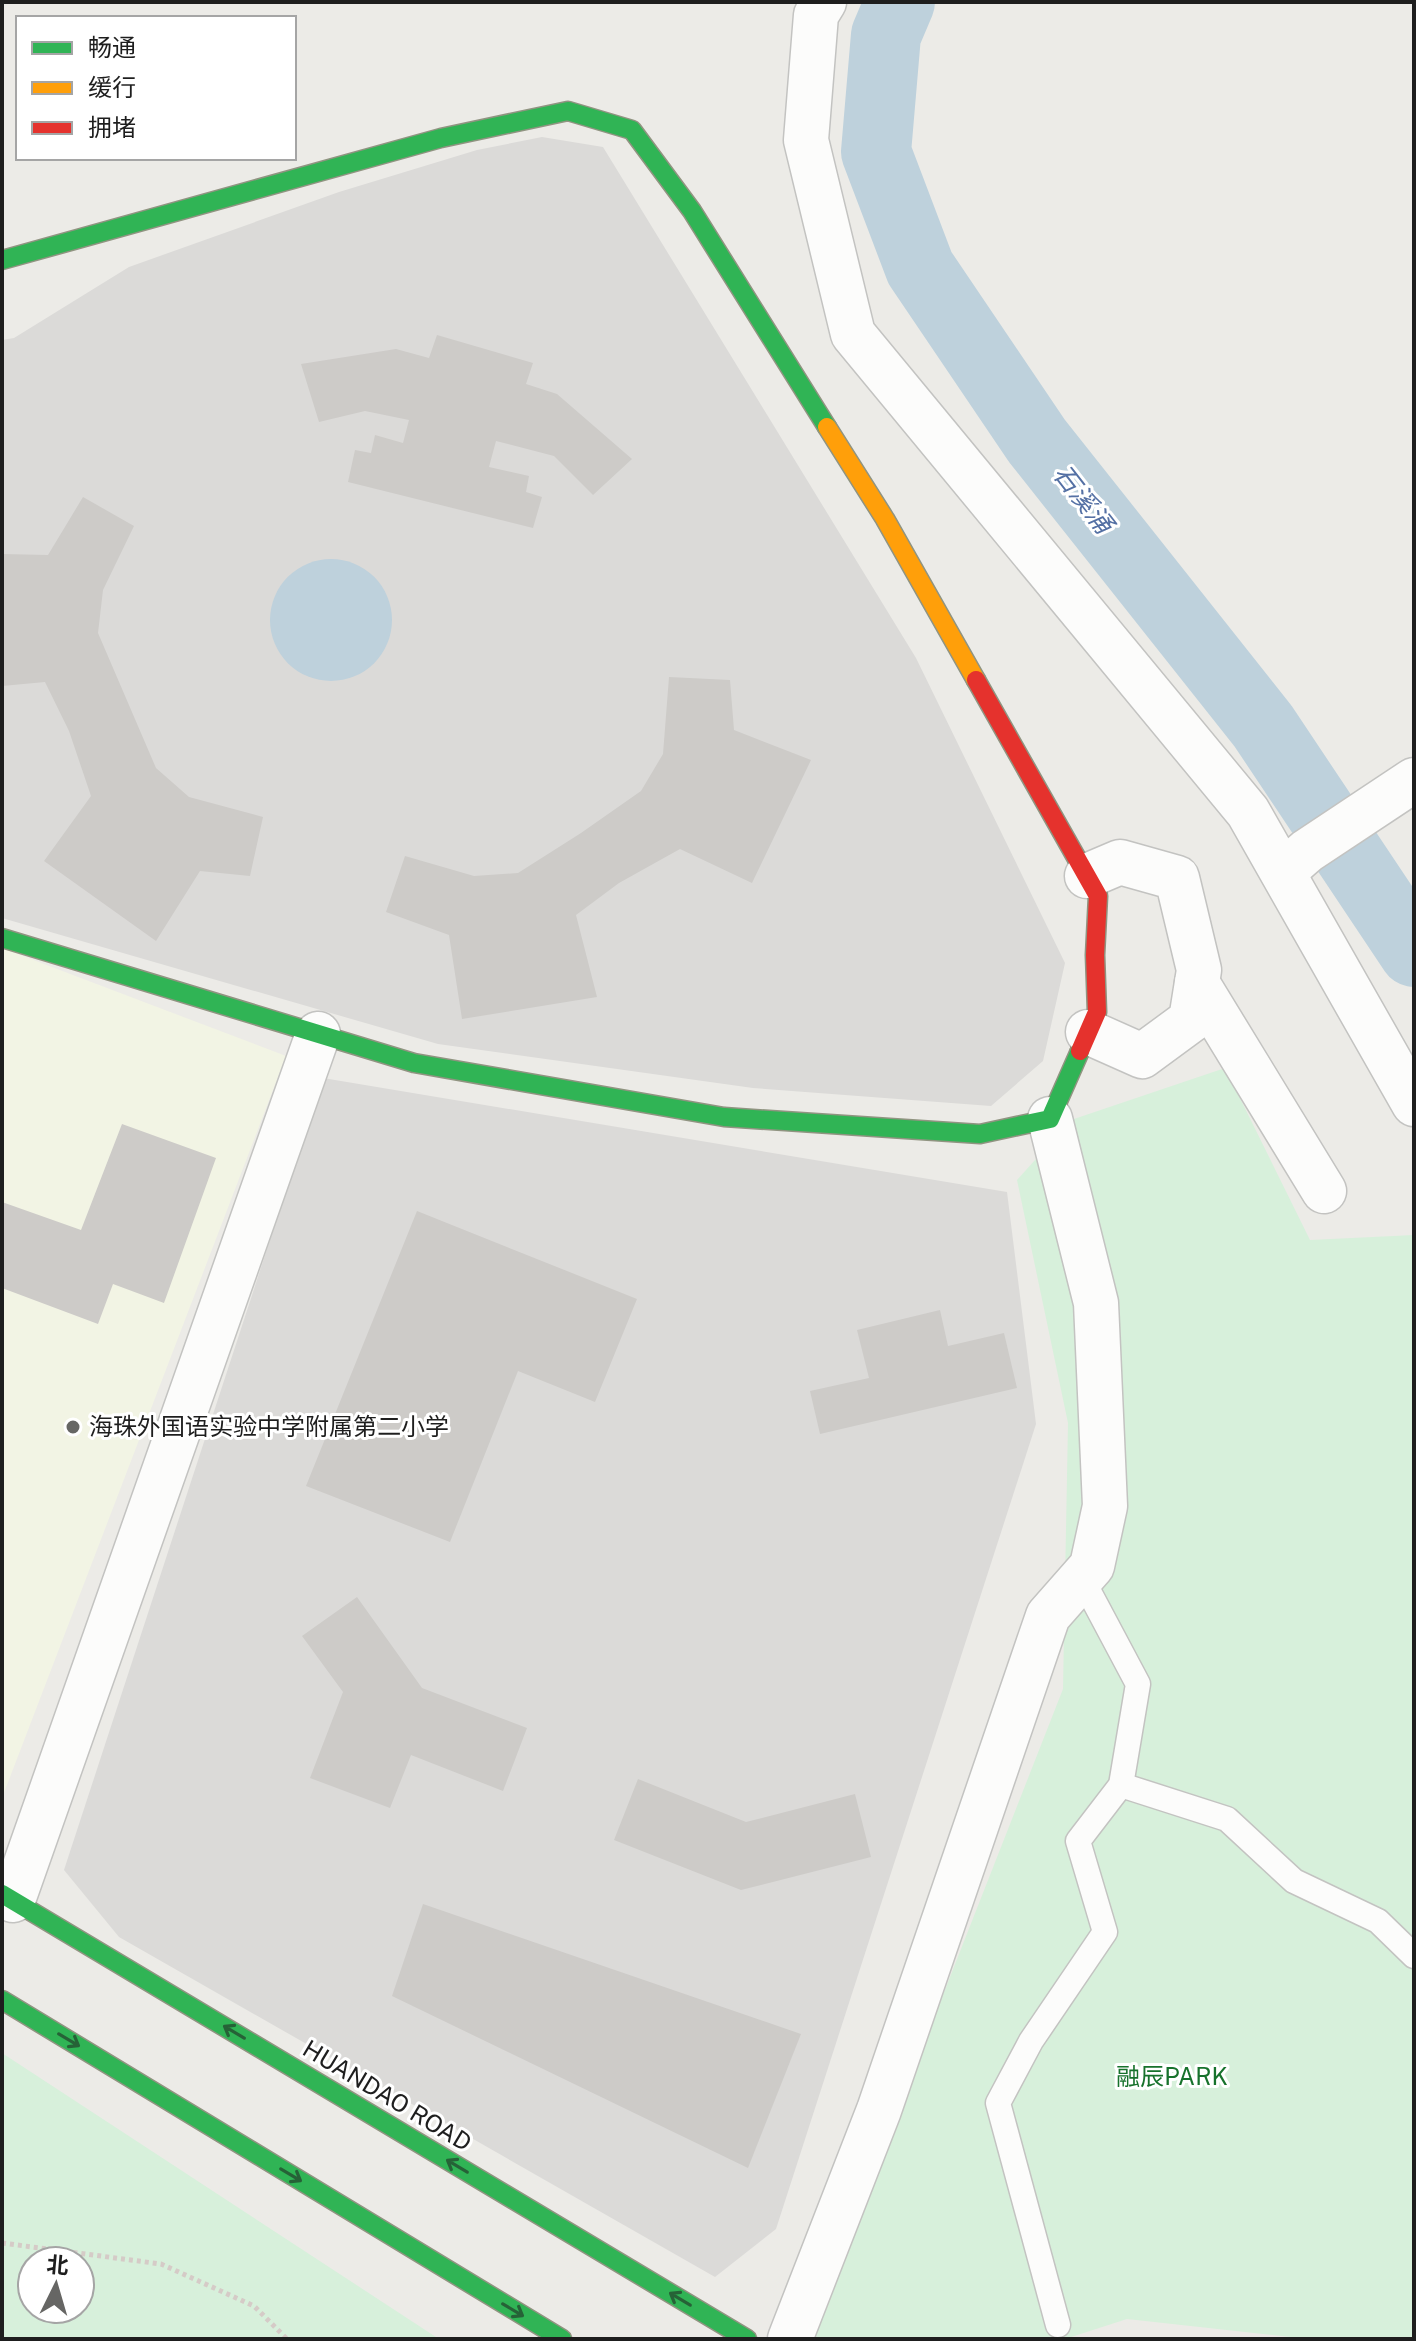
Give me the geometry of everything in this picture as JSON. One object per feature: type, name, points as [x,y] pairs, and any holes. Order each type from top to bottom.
[{"type":"street","points":[[824,2],[816,15],[806,140],[853,334],[1248,812],[1295,862],[1414,1104]]},
{"type":"street","points":[[2,260],[441,138],[568,111],[632,130],[692,211],[885,519],[1098,896],[1095,955],[1097,1012],[1050,1119],[1096,1303],[1105,1506],[1092,1566],[1048,1616],[879,2110],[790,2339]]},
{"type":"street","points":[[1295,862],[1397,790]]},
{"type":"street","points":[[1087,876],[1120,862],[1177,878],[1199,970],[1191,1020],[1142,1056],[1088,1032]]},
{"type":"street","points":[[2,938],[414,1063],[724,1117],[980,1134],[1050,1119]]},
{"type":"street","points":[[1197,983],[1324,1191]]},
{"type":"street","points":[[7,1897],[318,1034]]},
{"type":"street","name":"HUANDAO ROAD","points":[[7,1897],[747,2339]]},
{"type":"street","points":[[2,2000],[562,2339]]},
{"type":"lane","points":[[1058,2325],[998,2103],[1031,2041],[1105,1932],[1078,1841],[1121,1785],[1138,1684],[1087,1588],[1092,1566]]},
{"type":"lane","points":[[1121,1785],[1227,1819],[1294,1881],[1378,1921],[1414,1956]]},
{"type":"path","points":[[2,2243],[161,2264],[254,2306],[287,2339]]},
{"type":"shaded area","points":[[542,137],[603,147],[916,658],[1065,963],[1043,1061],[991,1106],[753,1088],[438,1044],[2,918],[2,340],[14,338],[129,267],[339,192],[477,150]]},
{"type":"shaded area","name":"海珠外国语实验中学附属第二小学","points":[[2,948],[286,1056],[2,1798]]},
{"type":"shaded area","points":[[323,1078],[1007,1192],[1036,1424],[776,2229],[715,2277],[119,1937],[64,1870]]},
{"type":"green space","name":"融辰PARK","points":[[1225,1068],[1310,1240],[1414,1235],[1414,2339],[1309,2339],[1127,2319],[1065,2339],[808,2339],[1063,1689],[1068,1423],[1017,1180],[1071,1120]]},
{"type":"green space","points":[[2,2053],[439,2339],[2,2339]]},
{"type":"water","points":[[331,559],[354,564],[374,577],[387,597],[392,620],[387,643],[374,663],[354,676],[331,681],[308,676],[288,663],[275,643],[270,620],[275,597],[288,577],[308,564]]},
{"type":"building","points":[[437,335],[533,363],[526,384],[557,394],[632,459],[593,495],[554,456],[496,441],[489,467],[529,476],[526,492],[542,497],[533,528],[348,482],[355,450],[371,453],[375,435],[403,443],[409,420],[365,411],[319,422],[301,364],[396,349],[429,358]]},
{"type":"building","points":[[83,497],[134,526],[103,590],[98,633],[156,768],[189,797],[263,817],[250,876],[200,871],[156,941],[44,861],[91,796],[69,731],[45,682],[2,686],[2,554],[48,555]]},
{"type":"building","points":[[669,677],[730,680],[734,730],[811,760],[752,883],[680,849],[619,883],[576,915],[597,997],[462,1019],[449,935],[386,912],[405,856],[474,876],[518,873],[581,833],[641,791],[663,754]]},
{"type":"building","points":[[122,1124],[216,1158],[164,1303],[113,1284],[98,1324],[2,1288],[2,1202],[81,1230]]},
{"type":"building","points":[[417,1211],[637,1299],[595,1402],[518,1371],[450,1542],[306,1486]]},
{"type":"building","points":[[940,1310],[948,1346],[1004,1333],[1017,1388],[820,1434],[810,1391],[869,1378],[857,1330]]},
{"type":"building","points":[[357,1597],[422,1688],[527,1728],[503,1791],[411,1755],[390,1808],[310,1778],[343,1692],[302,1636]]},
{"type":"building","points":[[638,1779],[746,1822],[855,1794],[871,1857],[741,1890],[614,1840]]},
{"type":"building","points":[[423,1904],[801,2034],[748,2168],[392,1996]]},
{"type":"waterway","name":"石溪涌","points":[[900,2],[886,35],[876,152],[920,268],[1037,441],[1263,726],[1414,952]]},
{"type":"traffic: fast","points":[[2,260],[441,138],[568,111],[632,130],[692,211],[827,427]]},
{"type":"traffic: fast","points":[[2,938],[414,1063],[724,1117],[980,1134],[1050,1119],[1080,1051]]},
{"type":"traffic: fast","points":[[2,1894],[747,2339]]},
{"type":"traffic: fast","points":[[2,2000],[562,2339]]},
{"type":"traffic: slow","points":[[827,427],[885,519],[976,680]]},
{"type":"traffic: jam","points":[[976,680],[1098,896],[1095,955],[1097,1012],[1080,1051]]},
{"type":"place","name":"海珠外国语实验中学附属第二小学","points":[[73,1427]]}]
